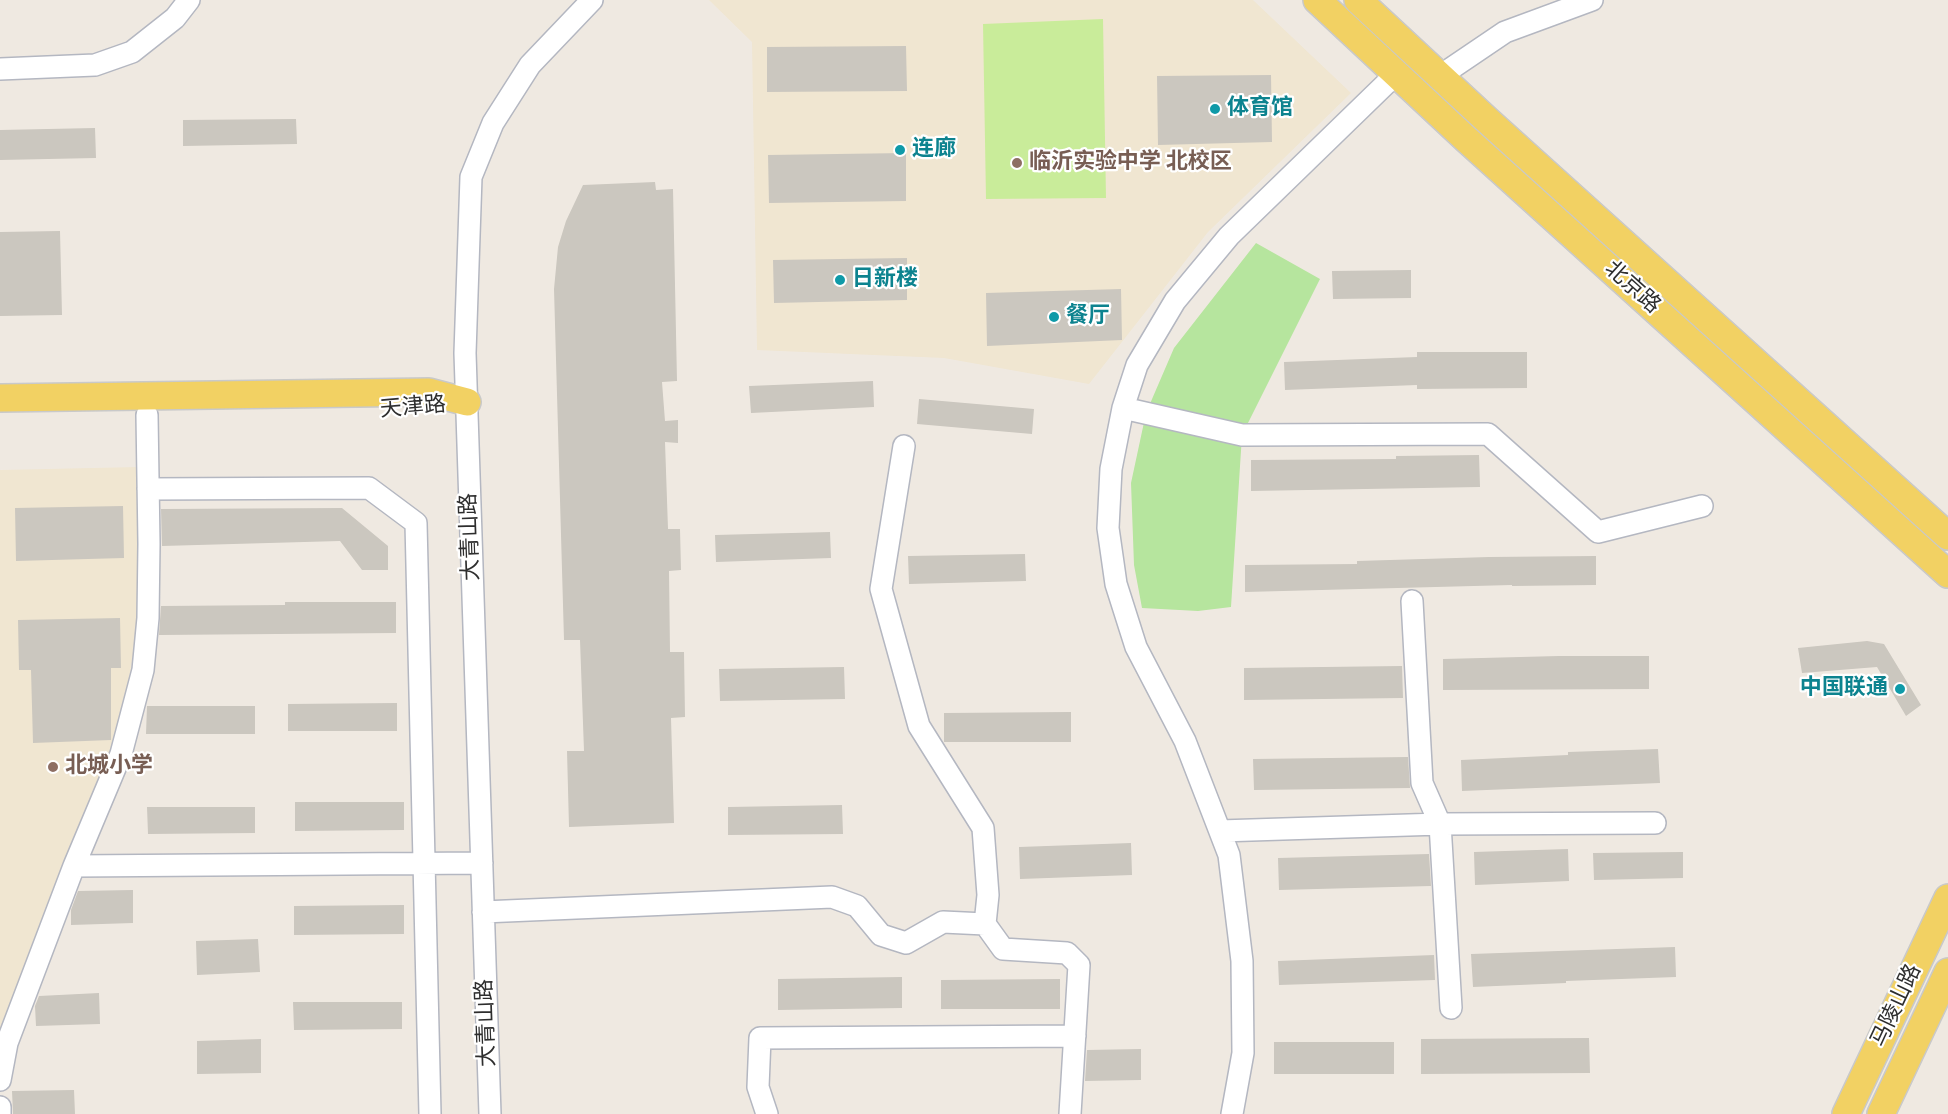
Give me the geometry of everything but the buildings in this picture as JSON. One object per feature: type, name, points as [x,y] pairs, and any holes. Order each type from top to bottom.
[{"type":"main road","name":"北京路","points":[[1317,0],[1492,163],[1948,574]]},
{"type":"main road","name":"北京路","points":[[1358,0],[1948,536]]},
{"type":"main road","name":"天津路","points":[[0,398],[429,392],[467,402]]},
{"type":"main road","name":"天津路","points":[[0,417],[430,410],[467,402]]},
{"type":"main road","name":"马陵山路","points":[[1846,1114],[1948,898]]},
{"type":"main road","name":"马陵山路","points":[[1881,1114],[1948,972]]},
{"type":"street","points":[[0,69],[96,65],[132,52],[175,18],[189,0]]},
{"type":"street","name":"大青山路","points":[[490,1114],[465,353],[471,177],[493,123],[530,65],[592,0]]},
{"type":"street","points":[[1440,76],[1505,32],[1592,0]]},
{"type":"street","points":[[1232,1114],[1243,1053],[1242,961],[1229,855],[1185,741],[1136,647],[1116,584],[1108,528],[1111,468],[1123,408],[1137,365],[1175,301],[1222,244],[1397,73]]},
{"type":"street","points":[[1123,408],[1242,435],[1488,434],[1598,532],[1702,506]]},
{"type":"street","points":[[0,1080],[7,1043],[74,866],[121,754],[143,670],[148,618],[147,415]]},
{"type":"street","points":[[904,446],[881,589],[919,726],[983,828],[988,895],[985,924],[1003,949],[1067,953],[1079,964],[1070,1114]]},
{"type":"street","points":[[148,489],[369,488],[416,523],[430,1114]]},
{"type":"street","points":[[1412,601],[1422,783],[1440,824],[1451,1008]]},
{"type":"street","points":[[1220,831],[1440,824],[1655,823]]},
{"type":"street","points":[[74,866],[482,863]]},
{"type":"street","points":[[483,912],[832,897],[857,906],[881,935],[906,944],[943,922],[985,924]]},
{"type":"street","points":[[767,1114],[758,1086],[760,1038],[1075,1036]]},
{"type":"street","points":[[0,1107],[0,1114]]},
{"type":"shaded area","name":"临沂实验中学 北校区","points":[[709,0],[1253,0],[1351,93],[1208,232],[1089,384],[944,358],[757,350],[752,42]]},
{"type":"shaded area","name":"北城小学","points":[[140,467],[142,606],[120,728],[0,1034],[0,470]]},
{"type":"green space","points":[[1103,19],[1106,198],[986,199],[983,24]]},
{"type":"green space","points":[[1256,243],[1320,279],[1242,435],[1231,607],[1198,611],[1142,608],[1134,565],[1131,483],[1146,413],[1174,348]]},
{"type":"place","name":"体育馆","points":[[1215,109]]},
{"type":"place","name":"连廊","points":[[900,150]]},
{"type":"place","name":"临沂实验中学 北校区","points":[[1017,163]]},
{"type":"place","name":"日新楼","points":[[840,280]]},
{"type":"place","name":"餐厅","points":[[1054,317]]},
{"type":"place","name":"中国联通","points":[[1900,689]]},
{"type":"place","name":"北城小学","points":[[53,767]]}]
